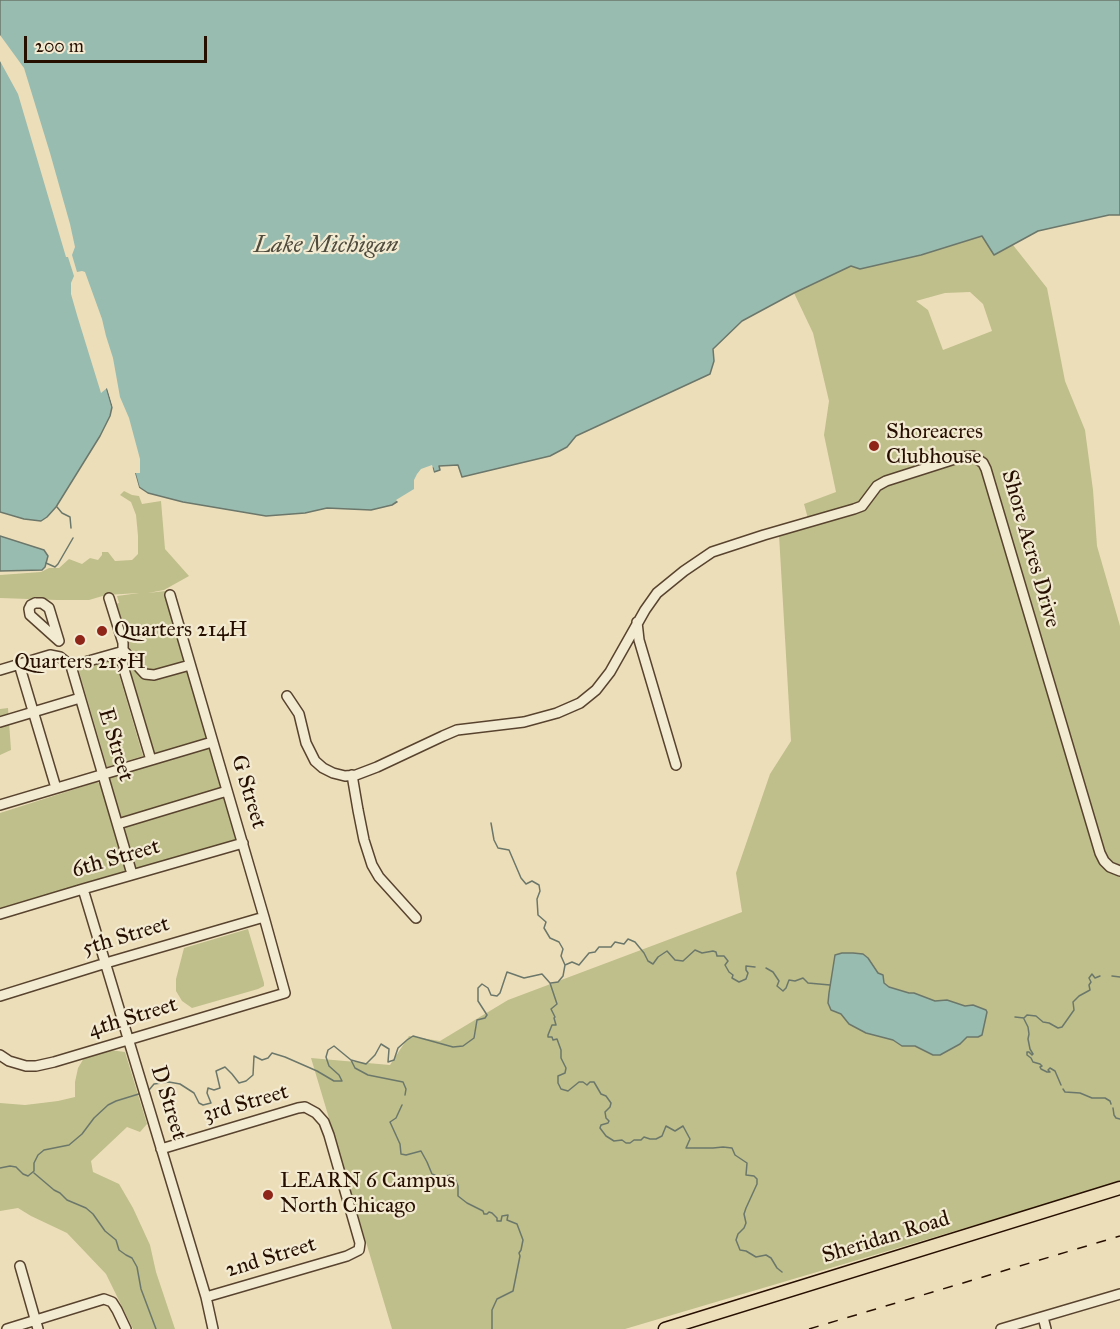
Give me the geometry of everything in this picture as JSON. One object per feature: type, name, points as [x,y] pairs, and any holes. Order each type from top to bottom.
[{"type":"main road","name":"Sheridan Road","points":[[665,1329],[1120,1188]]},
{"type":"street","name":"Shore Acres Drive","points":[[352,775],[377,767],[457,730],[539,718],[569,709],[590,697],[603,682],[637,622],[657,593],[712,552],[854,509],[862,506],[878,486],[886,481],[962,457],[973,456],[986,468],[1100,853],[1110,867],[1120,870]]},
{"type":"street","name":"G Street","points":[[170,595],[285,993],[278,995]]},
{"type":"street","points":[[109,598],[123,643],[123,666],[151,760]]},
{"type":"street","points":[[637,622],[639,640],[676,765]]},
{"type":"street","name":"E Street","points":[[50,655],[59,641],[80,698],[132,874]]},
{"type":"street","points":[[123,651],[145,674],[154,675],[190,665]]},
{"type":"street","points":[[0,670],[50,655],[56,655],[68,663],[123,651]]},
{"type":"street","points":[[19,664],[56,788]]},
{"type":"street","points":[[287,696],[300,714],[306,743],[315,761],[333,773],[352,775],[360,820],[372,865],[379,877],[416,918]]},
{"type":"street","points":[[0,722],[80,698]]},
{"type":"street","points":[[0,805],[212,742]]},
{"type":"street","points":[[118,824],[227,791]]},
{"type":"street","name":"6th Street","points":[[0,915],[132,874],[243,843]]},
{"type":"street","name":"D Street","points":[[83,889],[206,1297],[213,1329]]},
{"type":"street","name":"5th Street","points":[[0,996],[264,916]]},
{"type":"street","name":"4th Street","points":[[0,1055],[18,1064],[36,1066],[278,995]]},
{"type":"street","name":"3rd Street","points":[[161,1149],[298,1108],[305,1107],[316,1113],[324,1122],[360,1243],[359,1250],[347,1256]]},
{"type":"street","name":"2nd Street","points":[[206,1297],[347,1256]]},
{"type":"street","points":[[20,1266],[37,1325]]},
{"type":"street","points":[[1001,1329],[1120,1294]]},
{"type":"street","points":[[7,1329],[37,1325],[104,1299],[112,1302],[126,1329]]},
{"type":"street","points":[[1043,1317],[1046,1329]]},
{"type":"green space","points":[[982,236],[994,255],[1013,245],[1047,288],[1065,381],[1085,430],[1097,546],[1120,626],[1120,1182],[625,1329],[392,1329],[311,1058],[390,1065],[409,1036],[440,1041],[508,1000],[742,912],[736,873],[770,774],[791,741],[779,535],[810,526],[804,504],[836,492],[824,435],[829,401],[813,333],[794,293],[851,266],[921,255]],"holes":[[[970,292],[983,304],[992,331],[943,350],[928,310],[916,301],[945,293]]]},
{"type":"green space","points":[[124,491],[139,496],[142,504],[161,501],[165,549],[189,576],[164,590],[148,593],[165,591],[186,663],[153,673],[146,671],[135,659],[127,645],[115,604],[119,603],[117,596],[139,593],[106,595],[89,600],[0,598],[0,575],[41,572],[49,568],[59,568],[69,559],[82,564],[90,558],[98,560],[102,552],[108,552],[115,561],[132,560],[138,554],[136,515],[131,502],[120,495]]},
{"type":"green space","points":[[114,657],[143,756],[107,767],[78,668]]},
{"type":"green space","points":[[133,666],[142,676],[188,668],[209,740],[154,757],[127,667]]},
{"type":"green space","points":[[8,708],[11,750],[0,755],[0,709]]},
{"type":"green space","points":[[209,748],[221,790],[120,820],[107,777]]},
{"type":"green space","points":[[97,782],[100,784],[124,872],[0,909],[0,813]]},
{"type":"green space","points":[[224,796],[237,840],[135,870],[122,826]]},
{"type":"green space","points":[[248,929],[264,986],[192,1008],[182,1001],[176,991],[176,979],[184,948]]},
{"type":"green space","points":[[110,1050],[125,1052],[147,1124],[140,1132],[127,1127],[91,1161],[93,1172],[119,1184],[133,1208],[150,1245],[156,1272],[175,1329],[133,1329],[106,1274],[67,1233],[18,1208],[0,1211],[0,1103],[25,1105],[75,1097],[78,1068],[84,1058]]},
{"type":"water","name":"Lake Michigan","points":[[0,0],[1120,0],[1120,215],[1109,215],[1038,231],[994,255],[982,236],[921,255],[860,269],[851,266],[742,321],[713,349],[714,361],[710,374],[576,436],[567,447],[550,456],[462,477],[458,465],[439,466],[440,470],[434,472],[433,468],[420,474],[415,490],[392,505],[371,510],[327,508],[305,513],[266,516],[183,502],[148,493],[139,487],[92,322],[88,323],[112,407],[110,416],[56,507],[41,521],[24,519],[0,512]]},
{"type":"water","points":[[0,536],[44,550],[48,556],[45,567],[42,570],[0,571]]},
{"type":"water","points":[[863,954],[868,958],[878,973],[883,975],[884,983],[889,987],[935,1001],[947,1000],[986,1010],[982,1035],[967,1037],[960,1044],[940,1055],[933,1055],[915,1046],[902,1046],[893,1040],[866,1033],[849,1024],[841,1014],[831,1010],[828,1003],[835,955]]},
{"type":"pier","points":[[0,35],[24,68],[70,224],[75,247],[72,255],[77,272],[85,272],[102,319],[113,358],[120,397],[129,418],[140,459],[140,473],[135,473],[140,491],[107,388],[101,393],[77,315],[71,294],[71,283],[74,276],[68,257],[66,257],[18,94],[0,61]]},
{"type":"pier","points":[[432,465],[434,473],[423,476],[417,492],[400,504],[396,500],[414,489],[414,480],[421,469]]},
{"type":"waterway","points":[[57,507],[70,517],[71,528]]},
{"type":"waterway","points":[[46,563],[55,567],[73,538]]},
{"type":"waterway","points":[[491,823],[498,848],[509,850],[521,878],[526,884],[532,881],[539,885],[538,915],[546,922],[544,928],[550,938],[559,942],[563,949],[561,956],[565,965]]},
{"type":"waterway","points":[[551,983],[558,982],[563,976],[565,965],[572,962],[579,965],[589,953],[595,952],[599,947],[611,947],[615,942],[624,944],[628,939],[635,942],[648,961],[653,964],[667,951],[675,960],[683,961],[695,950],[702,953],[713,951],[717,956],[724,956],[728,961],[725,965],[733,975],[732,978],[739,982],[746,979],[748,973],[746,966],[755,967]]},
{"type":"waterway","points":[[766,968],[773,972],[779,981],[777,986],[783,991],[789,980],[795,981],[803,978],[808,983],[830,985]]},
{"type":"waterway","points":[[351,1060],[366,1064],[381,1044],[389,1049],[388,1062],[394,1060],[398,1048],[413,1036],[453,1047],[463,1046],[474,1038],[477,1020],[487,1015],[478,1001],[478,988],[482,984],[488,988],[491,995],[497,996],[507,972],[524,978],[542,974],[550,983],[557,1004],[551,1009],[556,1025],[552,1025],[548,1037],[552,1037],[553,1040],[557,1039],[561,1058],[566,1068],[565,1073],[558,1076],[561,1089],[568,1091],[579,1082],[587,1085],[594,1082],[601,1094],[606,1096],[611,1103],[605,1112],[609,1121],[600,1128],[614,1141],[622,1140],[630,1143],[644,1137],[656,1139],[662,1136],[666,1126],[675,1131],[683,1126],[690,1139],[686,1148],[732,1148],[735,1155],[747,1163],[746,1175],[757,1179],[744,1214],[746,1223],[736,1240],[740,1250],[756,1257],[766,1255],[782,1272]]},
{"type":"waterway","points":[[1015,1017],[1036,1016],[1043,1022],[1058,1028],[1062,1027],[1074,1010],[1073,1002],[1090,990],[1089,978],[1092,974],[1095,978],[1100,976]]},
{"type":"waterway","points":[[1112,976],[1120,977]]},
{"type":"waterway","points":[[1024,1019],[1028,1027],[1028,1039],[1033,1054],[1027,1052],[1027,1055],[1033,1062],[1040,1064],[1041,1069],[1050,1072],[1048,1070],[1050,1068],[1055,1071],[1061,1085]]},
{"type":"waterway","points":[[149,1090],[154,1084],[169,1082],[180,1084],[194,1093],[199,1103],[203,1105],[211,1103],[207,1093],[208,1088],[214,1090],[220,1088],[216,1071],[225,1067],[239,1083],[246,1081],[253,1075],[254,1056],[262,1060],[268,1058],[272,1053],[317,1071],[334,1081],[342,1081],[329,1066],[326,1057],[328,1050],[334,1046],[351,1060],[355,1068],[368,1075],[403,1082],[406,1089],[405,1095]]},
{"type":"waterway","points":[[1063,1089],[1065,1092],[1080,1093],[1092,1098],[1105,1098],[1111,1104]]},
{"type":"waterway","points":[[0,1168],[16,1167],[28,1176],[34,1171],[34,1163],[44,1150],[69,1145],[108,1105],[142,1093]]},
{"type":"waterway","points":[[402,1105],[396,1118],[390,1122],[400,1144],[401,1154],[421,1151],[432,1174],[440,1177],[451,1175],[458,1186],[458,1196],[467,1203],[483,1211],[484,1214],[492,1213],[497,1221],[501,1221],[502,1216],[508,1215],[507,1220],[517,1224],[523,1240],[513,1291],[497,1299],[492,1310],[492,1329]]},
{"type":"waterway","points":[[1113,1108],[1114,1115],[1120,1119]]},
{"type":"waterway","points":[[34,1173],[67,1200],[86,1208],[93,1214],[105,1231],[116,1240],[119,1250],[132,1258],[137,1267],[141,1289],[156,1329]]},
{"type":"railway","points":[[809,1329],[1120,1236]]},
{"type":"place","name":"Shoreacres Clubhouse","points":[[874,446]]},
{"type":"place","name":"Quarters 214H","points":[[102,631]]},
{"type":"place","name":"Quarters 215H","points":[[80,640]]},
{"type":"place","name":"LEARN 6 Campus North Chicago","points":[[268,1195]]}]
